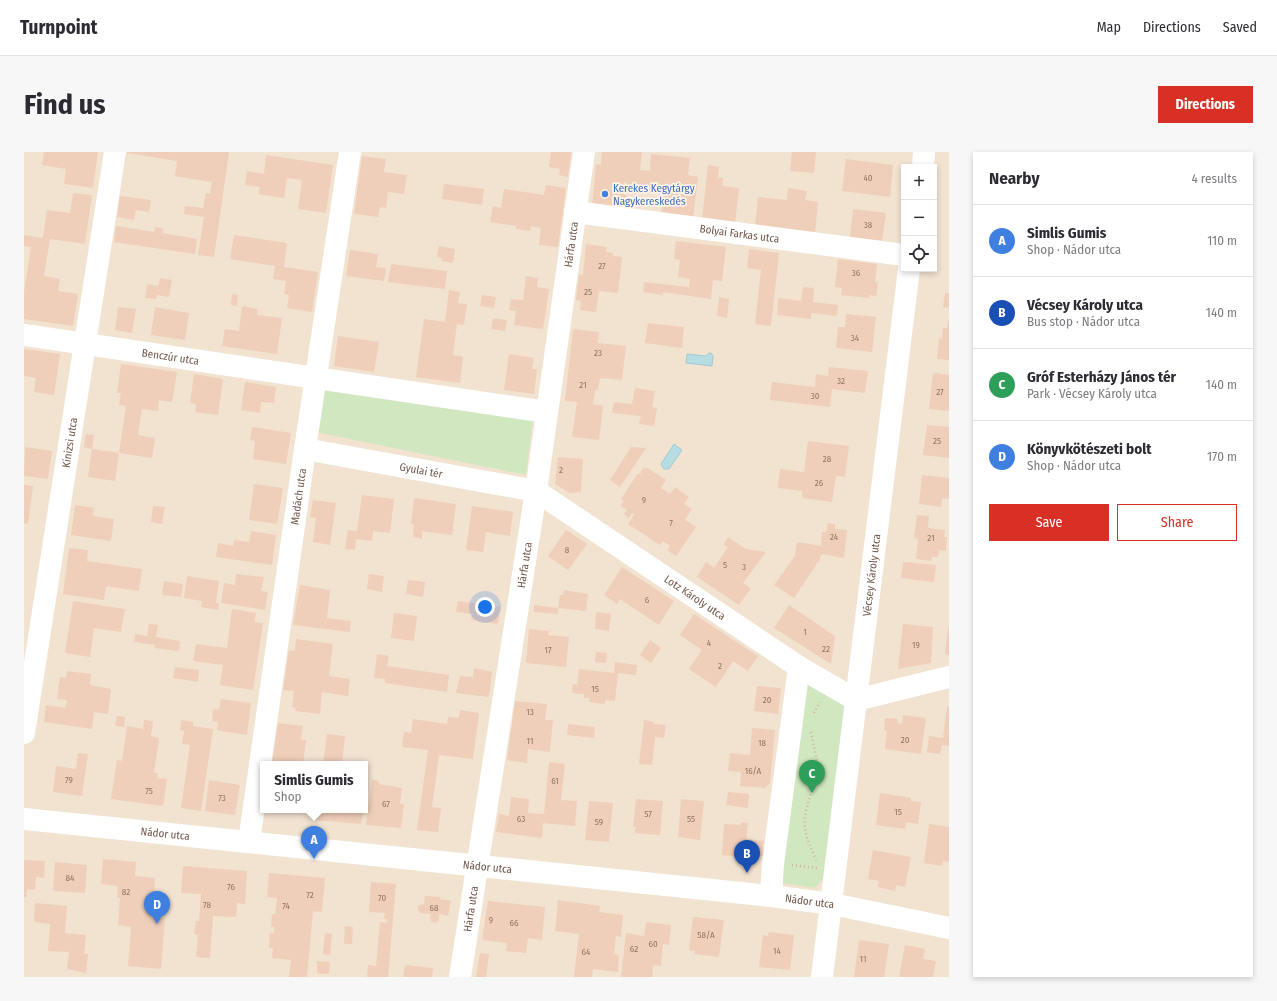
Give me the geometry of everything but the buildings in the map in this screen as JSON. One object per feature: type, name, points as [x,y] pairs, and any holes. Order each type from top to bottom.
[{"type":"street","name":"Kinizsi utca","points":[[24,733],[115,152]]},
{"type":"street","name":"Madách utca","points":[[248,842],[350,152]]},
{"type":"street","name":"Hárfa utca","points":[[460,977],[536,491],[584,152]]},
{"type":"street","points":[[923,164],[924,152]]},
{"type":"street","name":"Bolyai Farkas utca","points":[[575,212],[901,255]]},
{"type":"street","name":"Vécsey Károly utca","points":[[822,977],[910,272]]},
{"type":"street","name":"Benczúr utca","points":[[24,335],[316,378]]},
{"type":"street","points":[[316,378],[547,412]]},
{"type":"street","name":"Gyulai tér","points":[[305,449],[536,491]]},
{"type":"street","name":"Lotz Károly utca","points":[[536,491],[799,667],[856,700]]},
{"type":"street","points":[[771,896],[773,864],[799,667]]},
{"type":"street","points":[[856,700],[949,677]]},
{"type":"street","name":"Nádor utca","points":[[24,819],[771,896],[832,904],[949,928]]},
{"type":"path","points":[[813,718],[814,712],[821,701]]},
{"type":"path","points":[[773,864],[819,868],[807,838],[804,824],[818,767],[811,730]]},
{"type":"shaded area","points":[[24,152],[949,152],[949,977],[24,977]]},
{"type":"green space","points":[[325,385],[533,417],[526,475],[316,432]]},
{"type":"green space","points":[[801,672],[846,702],[828,873],[815,888],[775,882]]},
{"type":"water","points":[[709,353],[713,356],[712,366],[686,363],[687,354],[706,356]]},
{"type":"water","points":[[674,444],[682,450],[669,469],[664,469],[661,464]]},
{"type":"place","name":"Kerekes Kegytárgy Nagykereskedés","points":[[605,194]]},
{"type":"place","name":"Gróf Esterházy János tér","points":[[812,793]]},
{"type":"place","name":"Simlis Gumis","points":[[314,859]]},
{"type":"place","name":"Vécsey Károly utca","points":[[747,873]]},
{"type":"place","name":"Könyvkötészeti bolt","points":[[157,924]]}]
